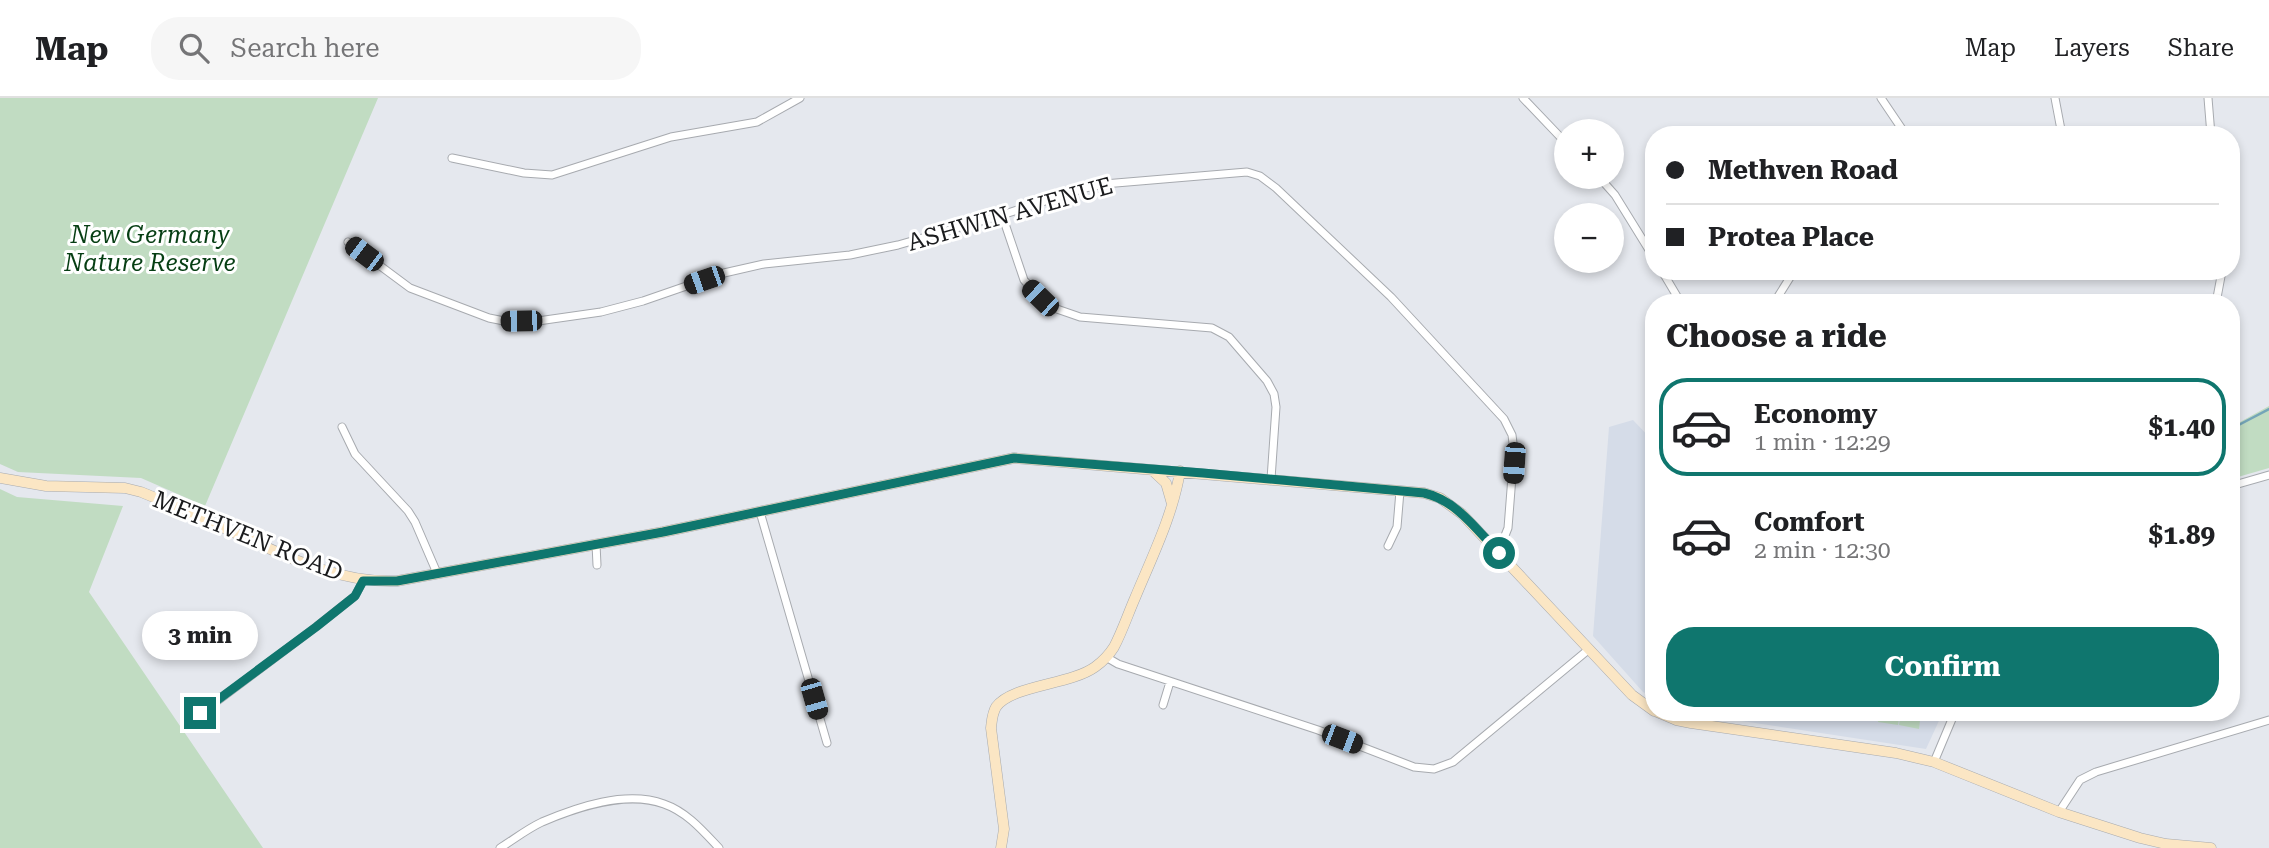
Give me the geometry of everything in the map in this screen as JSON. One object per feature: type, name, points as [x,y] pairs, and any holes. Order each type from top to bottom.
[{"type":"street","points":[[452,158],[531,174],[552,175],[671,137],[757,121],[800,98]]},
{"type":"street","points":[[1522,98],[1554,131]]},
{"type":"street","points":[[1881,98],[1900,126]]},
{"type":"street","points":[[2054,98],[2060,126]]},
{"type":"street","points":[[2208,98],[2210,126]]},
{"type":"street","name":"ASHWIN AVENUE","points":[[348,242],[410,288],[489,318],[538,321],[601,312],[643,301],[724,273],[765,264],[849,255],[898,245],[1104,184],[1247,172],[1261,177],[1276,188],[1391,297],[1504,419],[1512,435],[1514,451],[1508,528],[1499,553]]},
{"type":"street","points":[[1610,189],[1645,243]]},
{"type":"street","points":[[1002,215],[1024,280],[1054,309],[1080,317],[1212,328],[1229,337],[1267,381],[1274,394],[1276,407],[1271,479]]},
{"type":"street","points":[[342,427],[355,454],[408,511],[437,573]]},
{"type":"street","name":"METHVEN ROAD","points":[[0,478],[46,486],[125,488],[141,492],[316,569],[363,581],[397,581],[596,544],[1014,458],[1432,495],[1462,514],[1588,650],[1632,695],[1645,704]]},
{"type":"street","points":[[1149,468],[1166,484],[1172,504]]},
{"type":"street","points":[[1001,848],[1004,829],[991,728],[996,707],[1015,694],[1088,671],[1106,657],[1119,636],[1172,504],[1180,471]]},
{"type":"street","points":[[2240,483],[2269,475]]},
{"type":"street","points":[[1388,546],[1398,527],[1400,491]]},
{"type":"street","points":[[760,512],[827,743]]},
{"type":"street","points":[[596,544],[597,565]]},
{"type":"street","points":[[200,713],[355,596],[363,581]]},
{"type":"street","points":[[1106,657],[1118,664],[1318,730],[1414,767],[1434,769],[1453,762],[1588,650]]},
{"type":"street","points":[[1163,705],[1170,681]]},
{"type":"street","points":[[2059,812],[2074,787],[2088,775],[2269,720]]},
{"type":"street","name":"METHVEN ROAD","points":[[1681,721],[1896,753],[1934,762],[2059,812],[2166,844],[2211,848]]},
{"type":"street","points":[[1934,762],[1951,721]]},
{"type":"street","points":[[500,848],[539,823],[606,802],[633,799],[664,804],[691,819],[719,848]]},
{"type":"shaded area","points":[[1633,420],[1645,433],[1645,693],[1593,636],[1609,427]]},
{"type":"shaded area","points":[[1741,721],[1939,721],[1926,749]]},
{"type":"green space","name":"New Germany Nature Reserve","points":[[0,98],[378,98],[205,506],[141,478],[18,472],[0,464]]},
{"type":"green space","points":[[2269,406],[2269,468],[2240,476],[2240,422]]},
{"type":"green space","points":[[0,489],[17,497],[123,506],[89,592],[263,848],[0,848]]},
{"type":"green space","points":[[1878,721],[1899,721],[1898,725]]},
{"type":"green space","points":[[1900,721],[1920,721],[1919,729],[1899,725]]},
{"type":"waterway","points":[[2240,424],[2269,409]]},
{"type":"route","points":[[200,713],[355,596],[363,581],[397,581],[663,532],[1014,458],[1424,493],[1440,498],[1455,508],[1499,553]]}]
